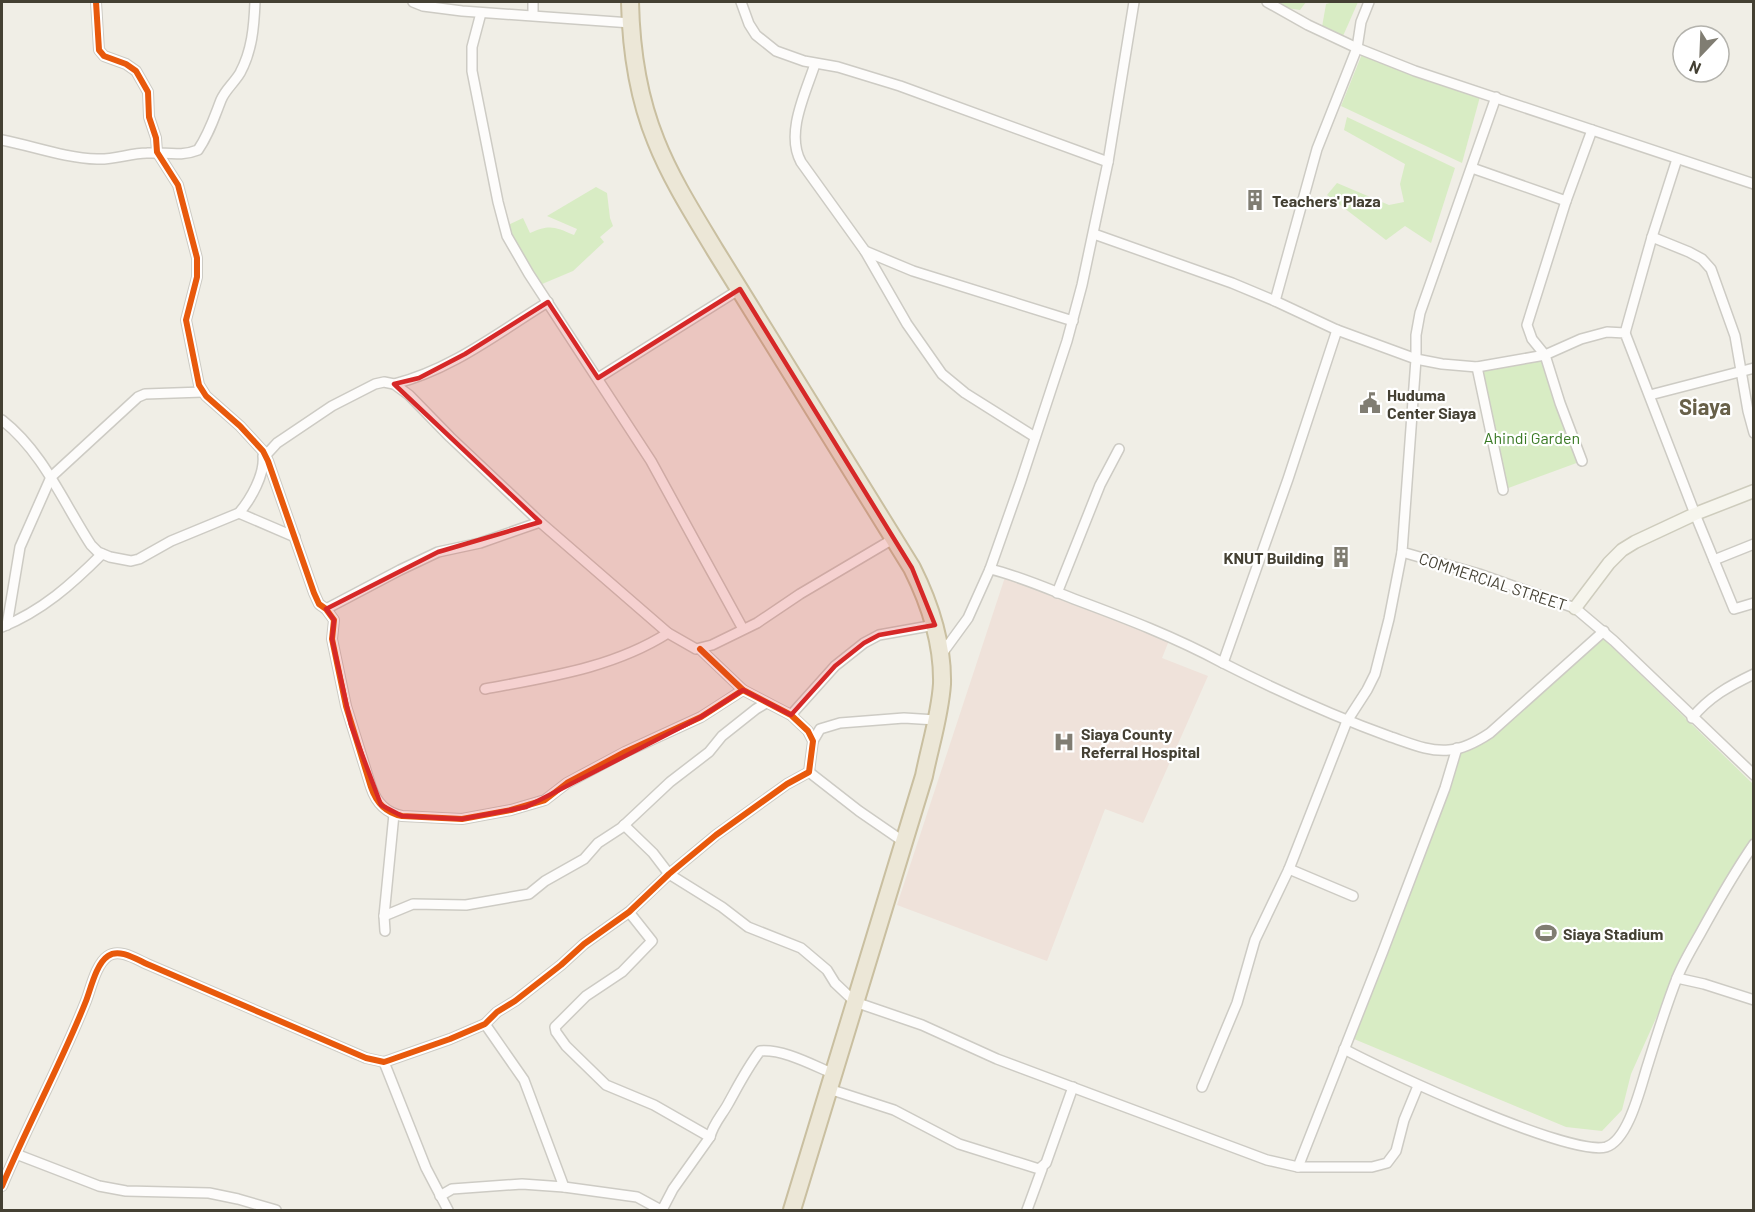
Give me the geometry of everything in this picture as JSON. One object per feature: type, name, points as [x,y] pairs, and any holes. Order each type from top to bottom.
[{"type":"highway","points":[[630,2],[637,78],[656,141],[690,208],[919,583],[935,625],[940,657],[942,685],[924,776],[792,1210]]},
{"type":"main road","points":[[1575,608],[1599,575],[1622,550],[1695,514],[1754,490]]},
{"type":"street","points":[[96,2],[99,50],[104,56],[126,64],[135,71],[148,92],[149,117],[156,138],[157,152],[178,185],[193,239],[197,277],[186,320],[199,385],[202,392],[240,426],[264,453],[314,593],[319,604],[334,620],[332,639],[346,706],[375,798],[394,814],[462,819],[526,807],[545,800],[567,783],[625,752],[701,717],[743,690]]},
{"type":"street","points":[[2,141],[74,157],[97,159],[116,158],[132,153],[191,153],[198,150],[205,140],[222,99],[246,61],[253,38],[255,2]]},
{"type":"street","points":[[413,2],[440,9],[481,13],[631,23]]},
{"type":"street","points":[[533,2],[533,15]]},
{"type":"street","points":[[741,2],[749,24],[756,35],[776,51],[815,64],[838,67],[900,86],[1108,162]]},
{"type":"street","points":[[940,657],[968,618],[990,569],[1073,321],[1094,234],[1108,162],[1134,2]]},
{"type":"street","points":[[1267,2],[1308,25],[1357,48],[1415,71],[1754,184]]},
{"type":"street","points":[[1275,301],[1317,149],[1357,48],[1361,22],[1369,2]]},
{"type":"street","points":[[481,13],[471,58],[498,202],[512,244],[651,461],[743,629]]},
{"type":"street","points":[[815,64],[797,124],[795,136],[798,155],[865,251],[907,324],[942,374],[965,393],[1035,437]]},
{"type":"street","name":"COMMERCIAL STREET","points":[[1496,97],[1420,313],[1416,334],[1402,552],[1479,574],[1575,608],[1604,631],[1692,718],[1754,775]]},
{"type":"street","points":[[1582,461],[1545,355],[1532,339],[1527,325],[1566,201],[1592,130]]},
{"type":"street","points":[[1677,159],[1625,333],[1734,609],[1754,603]]},
{"type":"street","points":[[1472,168],[1566,201]]},
{"type":"street","points":[[1094,234],[1275,301],[1336,330],[1416,359],[1451,366],[1477,367],[1545,355],[1581,339],[1607,332],[1625,333]]},
{"type":"street","points":[[1652,237],[1689,252],[1711,269],[1735,336],[1754,433]]},
{"type":"street","points":[[865,251],[905,268],[1073,321]]},
{"type":"street","points":[[598,378],[740,289]]},
{"type":"street","points":[[394,384],[426,375],[472,350],[548,302]]},
{"type":"street","points":[[1224,663],[1336,330]]},
{"type":"street","points":[[1477,367],[1503,490]]},
{"type":"street","points":[[1650,395],[1754,368]]},
{"type":"street","points":[[264,453],[332,406],[375,384],[384,382],[394,384],[409,395],[540,522],[668,633],[683,644],[700,649],[743,690],[791,715],[808,731],[813,741]]},
{"type":"street","points":[[4,626],[20,547],[51,477],[138,397],[144,394],[202,392]]},
{"type":"street","points":[[2,420],[21,436],[51,477],[91,545],[102,554],[122,560],[139,559],[171,541],[239,513],[261,473],[264,453]]},
{"type":"street","points":[[1057,593],[1100,485],[1119,449]]},
{"type":"street","points":[[239,513],[295,537]]},
{"type":"street","points":[[326,609],[438,552],[480,543],[540,522]]},
{"type":"street","points":[[700,649],[757,623],[800,594],[893,538]]},
{"type":"street","points":[[1714,560],[1754,544]]},
{"type":"street","points":[[1202,1087],[1237,1003],[1255,940],[1289,869],[1347,721],[1367,690],[1377,665],[1402,552]]},
{"type":"street","points":[[4,626],[50,602],[102,554]]},
{"type":"street","points":[[990,569],[1175,638],[1293,698],[1347,721],[1436,750],[1457,748],[1476,742],[1490,733],[1604,631]]},
{"type":"street","points":[[791,715],[835,666],[864,643],[879,635],[935,625]]},
{"type":"street","points":[[485,689],[591,667],[643,647],[668,633]]},
{"type":"street","points":[[1692,718],[1702,705],[1721,691],[1754,674]]},
{"type":"street","points":[[384,916],[413,904],[466,905],[529,894],[545,881],[584,860],[606,836],[624,825],[670,782],[709,752],[722,736],[766,703]]},
{"type":"street","points":[[809,772],[813,741],[820,729],[840,723],[904,718],[936,720]]},
{"type":"street","points":[[1298,1167],[1444,788],[1457,748]]},
{"type":"street","points":[[809,772],[904,842]]},
{"type":"street","points":[[3,1181],[81,1014],[100,967],[104,959],[114,953],[147,964],[366,1058],[384,1062],[437,1044],[485,1023],[628,912],[716,835],[792,780],[809,772]]},
{"type":"street","points":[[386,932],[384,916],[394,814]]},
{"type":"street","points":[[624,825],[653,853],[669,874],[748,927],[801,948],[827,970],[835,983],[855,1002],[922,1025],[997,1059],[1267,1160],[1298,1167],[1372,1167],[1387,1162],[1396,1151],[1404,1120],[1418,1086]]},
{"type":"street","points":[[1344,1049],[1418,1086],[1554,1138],[1581,1146],[1606,1147],[1614,1143],[1621,1135],[1630,1118],[1677,978],[1728,884],[1754,844]]},
{"type":"street","points":[[1289,869],[1353,896]]},
{"type":"street","points":[[628,912],[652,941],[622,972],[605,982],[572,1009],[555,1027],[556,1032],[566,1046],[606,1085],[654,1105],[710,1137]]},
{"type":"street","points":[[1677,978],[1754,1000]]},
{"type":"street","points":[[485,1023],[524,1080],[564,1187]]},
{"type":"street","points":[[440,1196],[452,1189],[472,1186],[522,1184],[637,1197],[661,1210],[710,1137],[712,1129],[760,1051],[787,1056],[832,1082],[894,1110],[959,1144],[1042,1169]]},
{"type":"street","points":[[384,1062],[422,1158],[448,1210]]},
{"type":"street","points":[[1027,1210],[1053,1146],[1073,1087]]},
{"type":"street","points":[[16,1154],[99,1186],[148,1192],[209,1193],[276,1210]]},
{"type":"highlighted area","points":[[740,289],[912,568],[935,625],[879,635],[864,643],[835,666],[791,715],[743,690],[701,717],[526,807],[462,819],[402,816],[381,805],[351,725],[332,639],[334,620],[326,609],[438,552],[540,522],[394,384],[419,378],[465,354],[548,302],[598,378]]},
{"type":"shaded area","name":"Siaya County Referral Hospital","points":[[1006,574],[1170,638],[1162,658],[1208,676],[1143,823],[1105,809],[1047,961],[897,905]]},
{"type":"green space","points":[[1272,2],[1306,2],[1300,10],[1280,7]]},
{"type":"green space","points":[[1358,2],[1343,36],[1322,27],[1326,4]]},
{"type":"green space","points":[[1362,54],[1481,93],[1462,163],[1341,106]]},
{"type":"green space","points":[[1347,117],[1455,168],[1431,243],[1405,226],[1386,240],[1327,195],[1337,183],[1389,205],[1404,202],[1400,184],[1405,164],[1344,130]]},
{"type":"green space","points":[[596,187],[607,193],[613,226],[600,237],[604,242],[573,271],[535,287],[508,225],[523,218],[530,233],[543,228],[552,228],[574,235],[577,229],[547,216]]},
{"type":"green space","name":"Ahindi Garden","points":[[1545,355],[1582,461],[1503,490],[1478,372]]},
{"type":"green space","name":"Siaya Stadium","points":[[1600,635],[1753,784],[1753,836],[1670,987],[1631,1074],[1622,1110],[1602,1131],[1566,1127],[1354,1039],[1417,871],[1457,748],[1496,733]]},
{"type":"cycle path","points":[[96,2],[99,50],[104,56],[126,64],[136,71],[148,92],[149,117],[156,138],[157,152],[178,185],[197,258],[197,277],[186,320],[199,385],[206,396],[240,426],[263,451],[268,461],[314,593],[319,604],[334,620],[332,639],[346,706],[371,787],[382,806],[402,816],[462,819],[511,810],[545,800],[567,783],[625,752],[701,717],[743,690]]},
{"type":"cycle path","points":[[2,1186],[76,1024],[97,970],[112,954],[133,957],[366,1058],[384,1062],[485,1024],[497,1012],[515,1001],[584,944],[629,912],[669,874],[716,835],[787,784],[809,772],[813,741],[808,731],[791,715],[743,690],[700,649]]},
{"type":"place","name":"Teachers' Plaza","points":[[1255,200]]},
{"type":"place","name":"Huduma Center Siaya","points":[[1370,403]]},
{"type":"place","name":"KNUT Building","points":[[1341,557]]},
{"type":"place","name":"Siaya County Referral Hospital","points":[[1064,742]]},
{"type":"place","name":"Siaya Stadium","points":[[1546,933]]},
{"type":"district","name":"Siaya","points":[[1705,406]]}]
